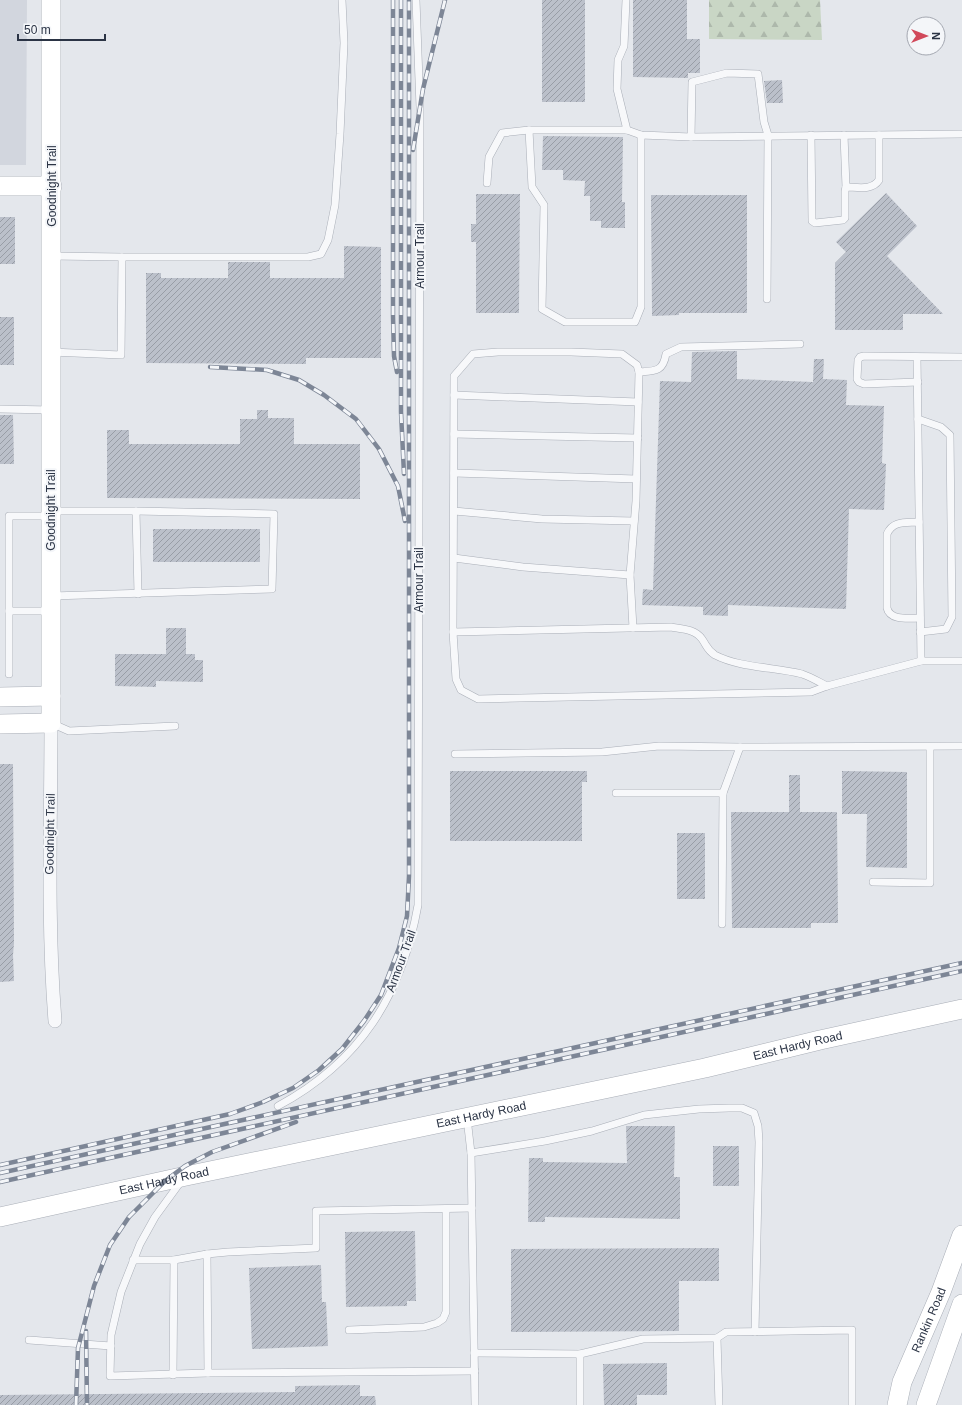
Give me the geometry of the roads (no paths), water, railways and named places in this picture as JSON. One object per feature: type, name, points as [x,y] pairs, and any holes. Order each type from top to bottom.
[{"type":"main road","name":"Goodnight Trail","points":[[51,0],[51,723]]},
{"type":"main road","points":[[0,186],[52,186]]},
{"type":"main road","points":[[0,696],[51,696]]},
{"type":"main road","points":[[0,724],[51,723]]},
{"type":"main road","name":"East Hardy Road","points":[[0,1217],[186,1176],[698,1069],[820,1040],[962,1009]]},
{"type":"main road","name":"Rankin Road","points":[[897,1405],[902,1382],[962,1235]]},
{"type":"main road","points":[[940,1292],[962,1303]]},
{"type":"main road","name":"Rankin Road","points":[[926,1405],[962,1303]]},
{"type":"street","name":"Goodnight Trail","points":[[51,723],[50,891],[51,981],[54,1021]]},
{"type":"lane","points":[[51,256],[308,257],[321,254],[328,240],[335,204],[344,43],[342,0]]},
{"type":"lane","name":"Armour Trail","points":[[278,1106],[311,1087],[331,1070],[354,1048],[376,1018],[401,969],[414,927],[418,905],[420,107],[416,0]]},
{"type":"lane","points":[[626,0],[624,46],[618,60],[617,89],[627,130]]},
{"type":"lane","points":[[691,137],[692,82],[727,73],[758,74],[764,122],[768,135],[767,299]]},
{"type":"lane","points":[[529,130],[532,187],[544,204],[542,309],[565,322],[635,322],[641,307],[641,135]]},
{"type":"lane","points":[[487,182],[489,157],[502,133],[529,130],[627,130],[641,135],[691,137],[962,134]]},
{"type":"lane","points":[[810,135],[812,221],[815,223],[843,220],[845,218],[846,187],[844,135]]},
{"type":"lane","points":[[846,187],[871,187],[879,180],[880,135]]},
{"type":"lane","points":[[51,352],[121,355],[122,257]]},
{"type":"lane","points":[[639,372],[654,371],[661,368],[665,363],[666,354],[682,347],[800,344]]},
{"type":"lane","points":[[633,628],[630,576],[638,438],[639,372],[637,365],[622,354],[535,352],[473,354],[454,376],[453,632],[456,679],[460,690],[478,699],[812,692],[828,686],[921,661],[962,661]]},
{"type":"lane","points":[[918,382],[864,384],[859,382],[857,379],[858,360],[860,357],[962,357]]},
{"type":"lane","points":[[917,357],[921,661]]},
{"type":"lane","points":[[454,395],[638,402]]},
{"type":"lane","points":[[0,409],[51,410]]},
{"type":"lane","points":[[918,419],[941,427],[950,435],[952,617],[946,629],[920,632]]},
{"type":"lane","points":[[454,434],[638,438]]},
{"type":"lane","points":[[454,473],[636,479]]},
{"type":"lane","points":[[136,511],[138,594]]},
{"type":"lane","points":[[9,611],[50,603],[138,594],[272,589],[274,514],[136,511],[9,516],[9,611],[9,674]]},
{"type":"lane","points":[[454,511],[542,519],[634,521]]},
{"type":"lane","points":[[919,522],[893,525],[889,528],[887,534],[887,608],[888,612],[892,616],[920,618]]},
{"type":"lane","points":[[454,558],[523,567],[630,576]]},
{"type":"lane","points":[[453,632],[633,628],[671,628],[692,631],[702,639],[706,648],[715,655],[740,663],[803,674],[828,686]]},
{"type":"lane","points":[[51,723],[69,731],[174,726]]},
{"type":"lane","points":[[455,754],[602,752],[658,746],[962,746]]},
{"type":"lane","points":[[722,924],[723,793],[740,747]]},
{"type":"lane","points":[[873,882],[930,883],[930,747]]},
{"type":"lane","points":[[616,793],[723,793]]},
{"type":"lane","points":[[471,1153],[544,1142],[585,1133],[644,1115],[699,1109],[729,1108],[742,1108],[754,1114],[758,1126],[759,1142],[755,1332]]},
{"type":"lane","points":[[468,1118],[471,1153],[475,1405]]},
{"type":"lane","points":[[186,1176],[155,1217],[140,1244],[121,1292],[111,1334],[110,1376],[208,1373],[475,1371]]},
{"type":"lane","points":[[134,1260],[174,1260],[228,1252],[316,1248],[316,1211],[472,1208]]},
{"type":"lane","points":[[349,1330],[424,1327],[437,1323],[443,1319],[446,1312],[446,1209]]},
{"type":"lane","points":[[207,1254],[208,1373]]},
{"type":"lane","points":[[173,1375],[174,1260]]},
{"type":"lane","points":[[474,1353],[580,1354],[643,1339],[718,1338],[726,1332],[852,1330],[852,1405]]},
{"type":"lane","points":[[718,1338],[719,1405]]},
{"type":"lane","points":[[29,1340],[111,1346]]},
{"type":"lane","points":[[580,1354],[580,1405]]},
{"type":"railway","points":[[393,0],[393,316],[394,356],[397,372]]},
{"type":"railway","points":[[401,0],[401,412],[404,474]]},
{"type":"railway","points":[[0,1165],[230,1114],[263,1102],[293,1088],[319,1070],[342,1049],[364,1021],[381,995],[399,948],[407,916],[409,876],[409,0]]},
{"type":"railway","points":[[413,150],[423,89],[445,0]]},
{"type":"railway","points":[[210,367],[267,370],[299,380],[324,395],[356,419],[379,449],[398,486],[405,521]]},
{"type":"railway","points":[[0,1173],[962,963]]},
{"type":"railway","points":[[0,1182],[962,971]]},
{"type":"railway","points":[[76,1405],[78,1348],[94,1286],[110,1245],[129,1217],[165,1181],[185,1166],[212,1152],[296,1122]]},
{"type":"railway","points":[[86,1331],[87,1405]]}]
